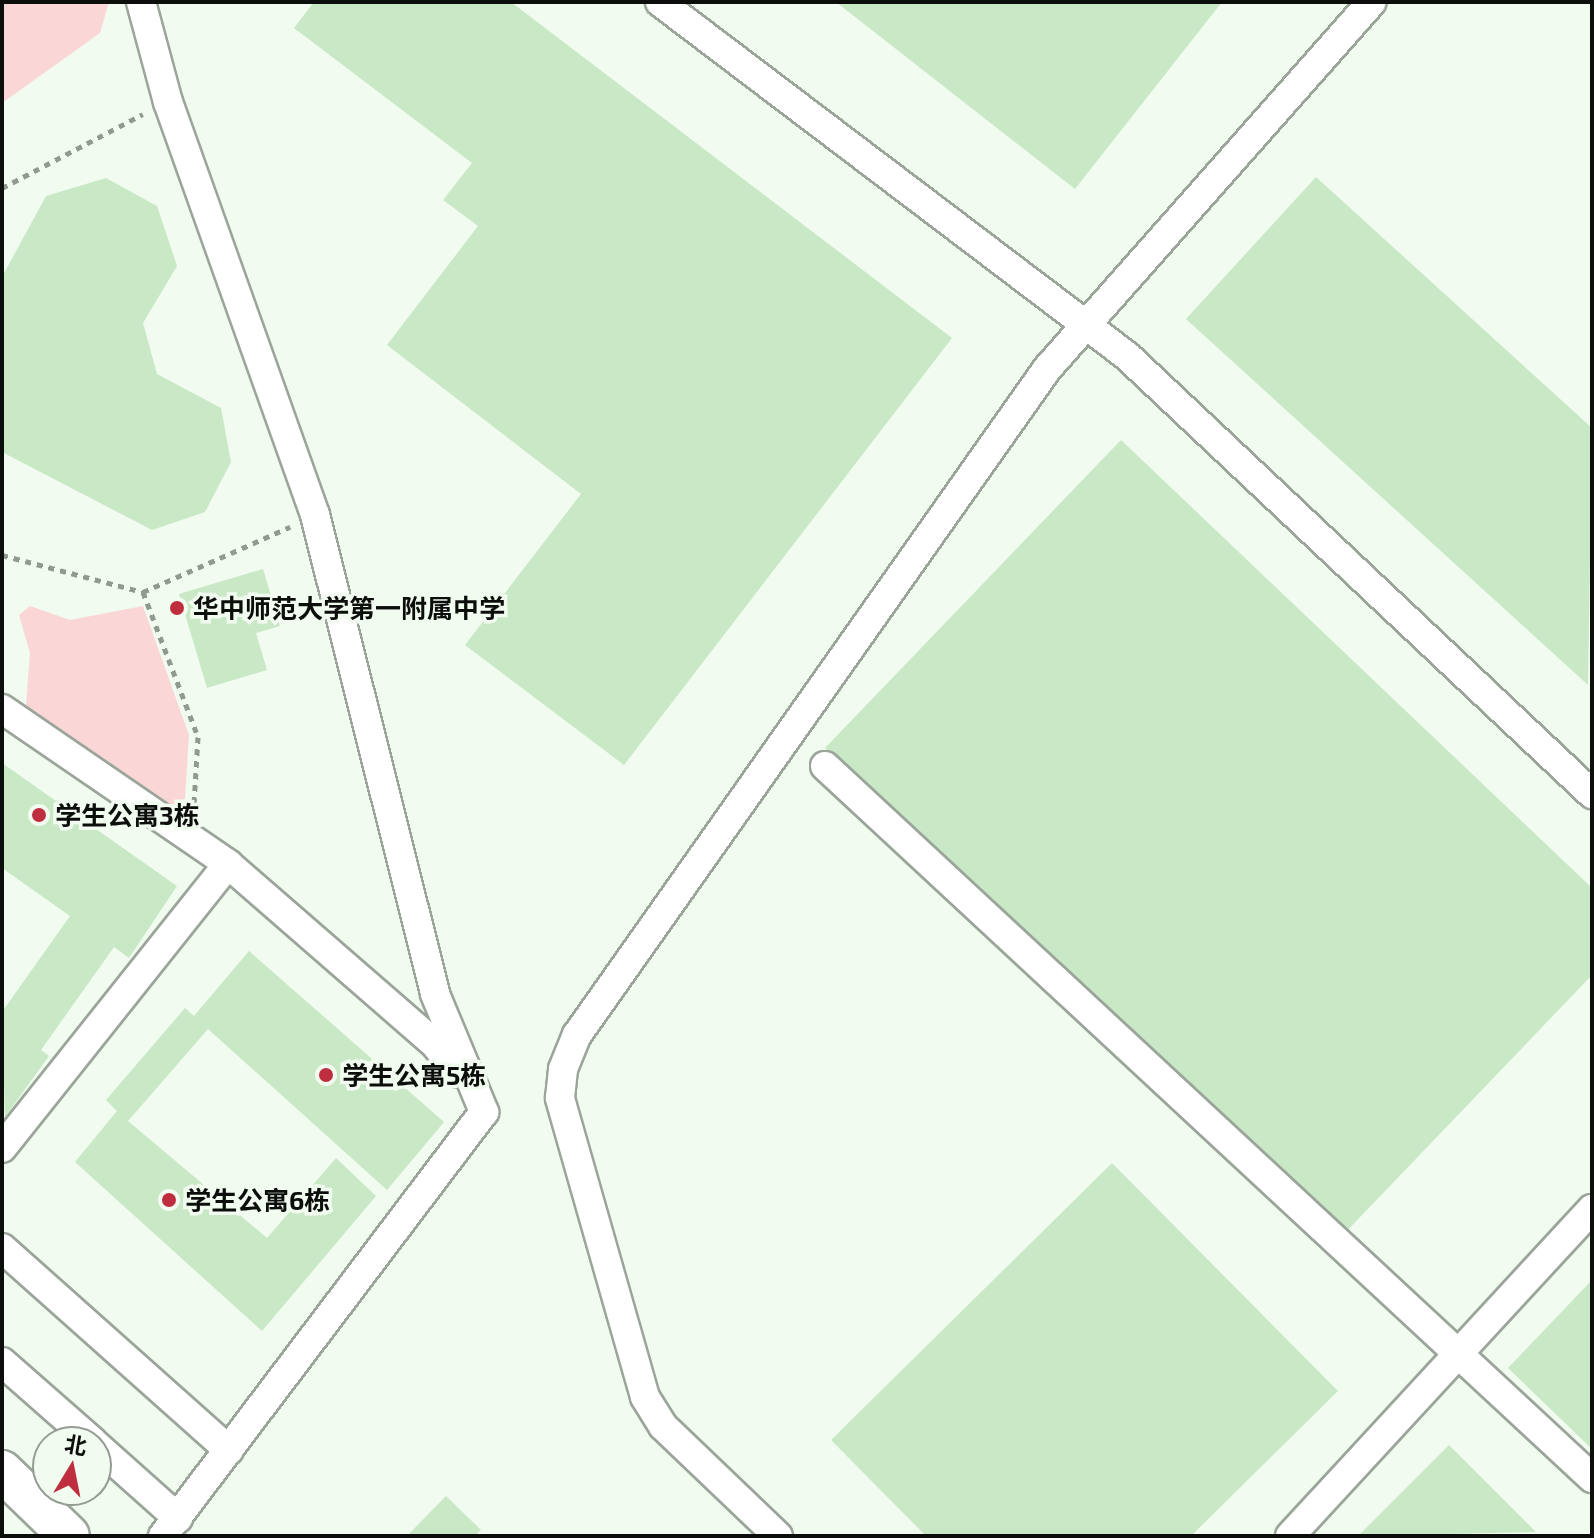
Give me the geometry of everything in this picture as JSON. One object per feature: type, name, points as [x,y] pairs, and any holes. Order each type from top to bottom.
[{"type":"main road","points":[[2,1471],[69,1536]]},
{"type":"main road","points":[[2,1499],[40,1536]]},
{"type":"street","points":[[141,2],[168,102],[315,515],[435,994],[484,1112]]},
{"type":"street","points":[[660,2],[1127,356],[1592,794]]},
{"type":"street","points":[[778,1536],[663,1426],[645,1397],[560,1098],[563,1069],[577,1035],[1084,323],[1372,2]]},
{"type":"street","points":[[2,709],[192,836],[228,864],[436,1045],[484,1112]]},
{"type":"street","points":[[825,766],[1592,1478]]},
{"type":"street","points":[[2,1148],[228,864]]},
{"type":"street","points":[[112,1464],[170,1527],[484,1112]]},
{"type":"street","points":[[1290,1536],[1592,1209]]},
{"type":"street","points":[[2,1248],[229,1450]]},
{"type":"street","points":[[2,1362],[74,1426]]},
{"type":"path","points":[[2,188],[168,102]]},
{"type":"path","points":[[2,555],[143,592],[315,515]]},
{"type":"path","points":[[143,592],[198,737],[192,836]]},
{"type":"shaded area","points":[[2,2],[109,2],[100,33],[2,103]]},
{"type":"shaded area","points":[[30,606],[70,620],[143,606],[189,735],[184,815],[26,706],[30,653],[19,615]]},
{"type":"building","points":[[314,2],[511,2],[952,338],[624,765],[465,645],[581,494],[387,345],[478,226],[443,200],[472,163],[294,28]]},
{"type":"building","points":[[836,2],[1222,2],[1075,189]]},
{"type":"building","points":[[1316,177],[1592,428],[1588,685],[1186,319]]},
{"type":"building","points":[[106,178],[157,206],[177,266],[143,323],[157,374],[221,408],[231,462],[205,512],[152,530],[2,452],[2,277],[46,196]]},
{"type":"building","points":[[1121,440],[1592,888],[1592,975],[1340,1238],[825,748]]},
{"type":"building","points":[[263,569],[280,626],[256,633],[267,670],[207,688],[179,594]]},
{"type":"building","name":"学生公寓3栋","points":[[2,763],[177,886],[129,958],[114,947],[41,1050],[49,1056],[5,1117],[2,1012],[70,916],[2,868]]},
{"type":"building","points":[[249,951],[444,1122],[387,1190],[208,1029],[128,1121],[267,1238],[336,1158],[376,1196],[262,1331],[75,1162],[117,1111],[106,1100],[185,1008],[194,1016]]},
{"type":"building","points":[[1112,1163],[1338,1391],[1191,1536],[926,1536],[831,1440]]},
{"type":"building","points":[[1592,1280],[1592,1449],[1508,1368]]},
{"type":"building","points":[[1449,1445],[1536,1532],[1358,1536]]},
{"type":"building","points":[[446,1496],[481,1530],[475,1536],[407,1536]]},
{"type":"place","name":"华中师范大学第一附属中学","points":[[177,608]]},
{"type":"place","name":"学生公寓3栋","points":[[39,815]]},
{"type":"place","name":"学生公寓5栋","points":[[326,1075]]},
{"type":"place","name":"学生公寓6栋","points":[[169,1200]]}]
